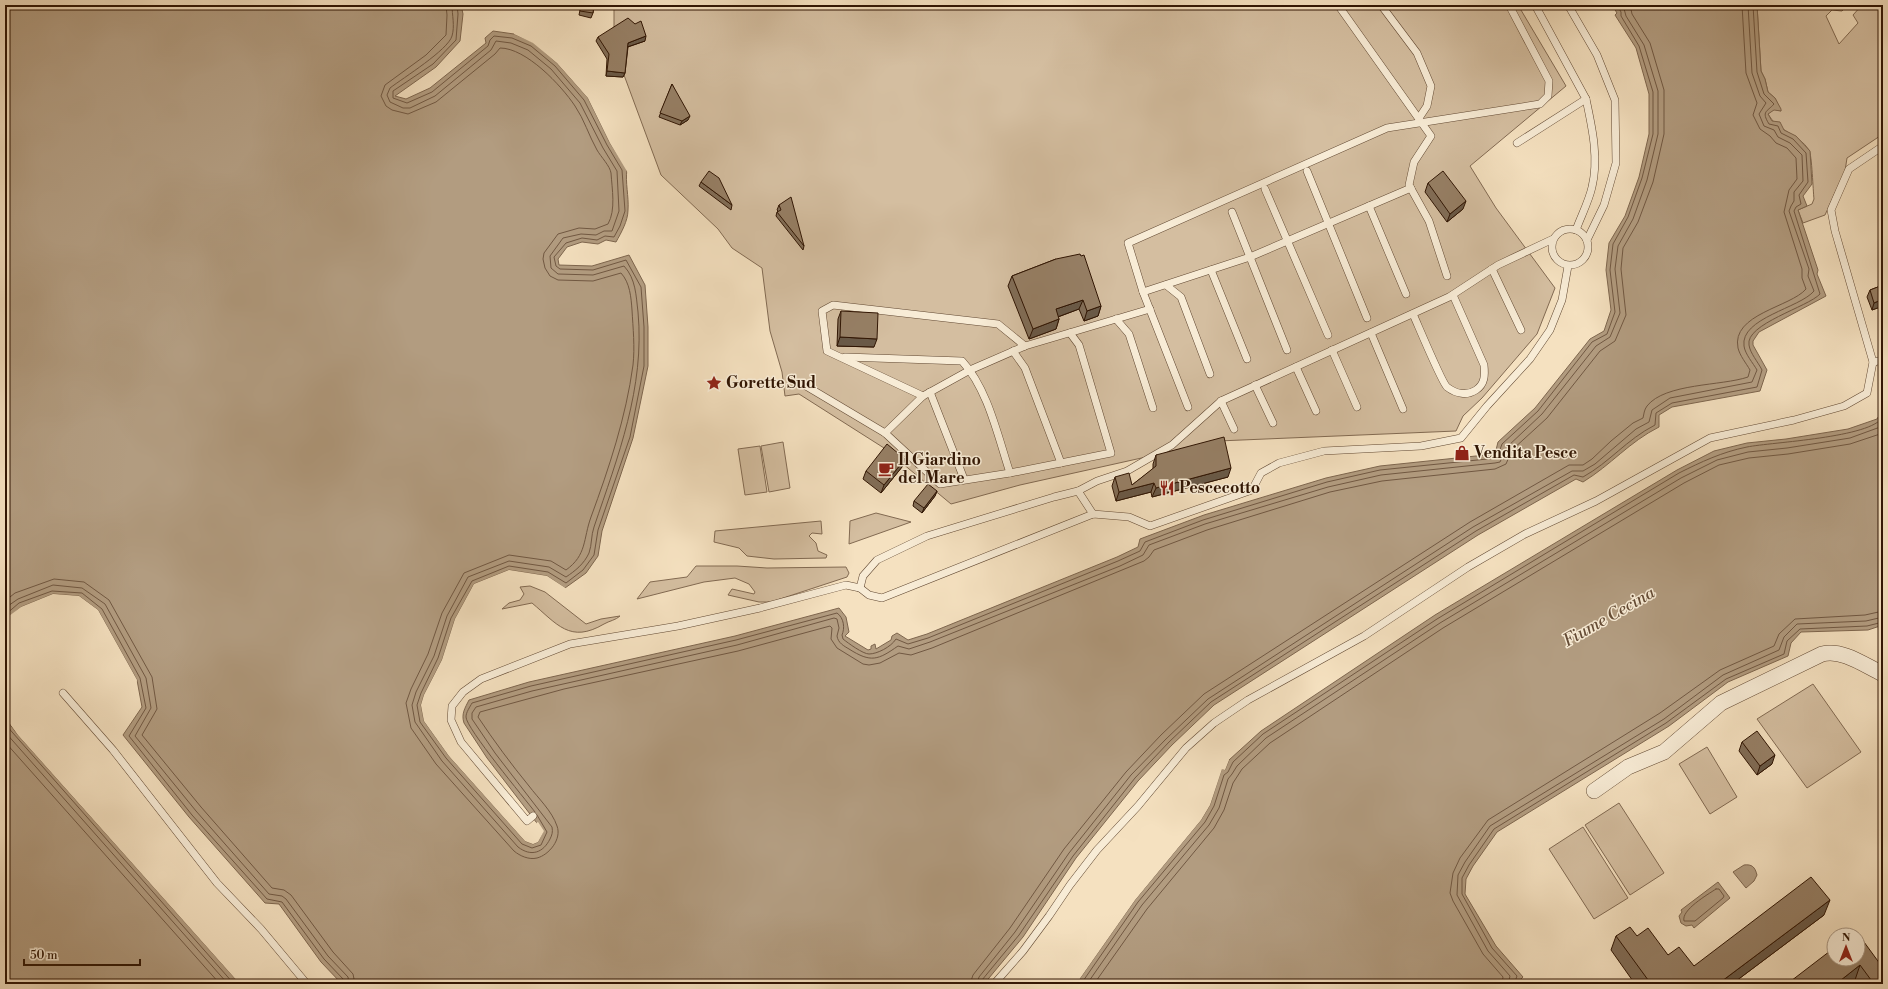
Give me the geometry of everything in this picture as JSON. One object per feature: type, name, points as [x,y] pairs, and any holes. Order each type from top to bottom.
[{"type":"street","points":[[1594,791],[1628,767],[1664,752],[1721,703],[1822,654],[1829,652],[1842,654],[1883,674]]},
{"type":"lane","points":[[1338,5],[1431,136],[1414,162],[1409,185],[1429,221],[1447,276]]},
{"type":"lane","points":[[1381,5],[1417,52],[1431,86],[1427,106],[1420,120]]},
{"type":"lane","points":[[1188,407],[1143,292],[1128,243],[1388,128],[1420,120],[1540,104],[1548,96],[1549,81],[1509,5]]},
{"type":"lane","points":[[1535,5],[1586,99],[1591,123],[1595,155],[1592,187],[1576,230]]},
{"type":"lane","points":[[1553,239],[1551,245],[1554,256],[1562,264],[1568,266],[1574,265],[1585,258],[1588,253],[1587,240],[1604,205],[1616,163],[1615,100],[1597,55],[1568,5]]},
{"type":"lane","points":[[1517,143],[1586,99]]},
{"type":"lane","points":[[994,984],[1023,951],[1050,916],[1070,885],[1097,850],[1138,806],[1186,748],[1214,723],[1248,700],[1364,636],[1468,567],[1519,537],[1596,501],[1710,438],[1794,420],[1844,406],[1867,393],[1873,362],[1835,231],[1831,210],[1849,169],[1883,146]]},
{"type":"lane","points":[[1307,171],[1367,318]]},
{"type":"lane","points":[[1265,188],[1328,335]]},
{"type":"lane","points":[[1143,292],[1250,257],[1411,188]]},
{"type":"lane","points":[[1369,206],[1406,294]]},
{"type":"lane","points":[[1232,212],[1287,350]]},
{"type":"lane","points":[[860,588],[863,576],[877,560],[927,536],[1038,501],[1078,491],[1097,481],[1127,471],[1172,445],[1221,401],[1413,314],[1453,294],[1492,269],[1553,239],[1560,231],[1571,229],[1576,230],[1580,232],[1587,240]]},
{"type":"lane","points":[[533,816],[527,821],[461,742],[451,720],[452,706],[462,692],[481,678],[570,644],[678,626],[760,608],[846,585],[860,588],[869,595],[882,598],[1093,514],[1129,517],[1150,526],[1252,490],[1261,473],[1279,463],[1324,451],[1421,446],[1461,438],[1487,406],[1530,359],[1550,330],[1562,300],[1568,266]]},
{"type":"lane","points":[[1492,269],[1521,330]]},
{"type":"lane","points":[[1211,270],[1247,359]]},
{"type":"lane","points":[[1166,285],[1181,297],[1210,374]]},
{"type":"lane","points":[[1413,314],[1446,387],[1460,394],[1470,394],[1479,388],[1485,377],[1484,365],[1453,294]]},
{"type":"lane","points":[[923,396],[827,351],[822,312],[833,305],[998,324],[1025,346]]},
{"type":"lane","points":[[885,433],[923,396],[970,370],[1025,346],[1150,309]]},
{"type":"lane","points":[[1116,319],[1129,334],[1153,408]]},
{"type":"lane","points":[[806,386],[885,433],[940,484],[964,479],[1010,473],[1111,453],[1079,345],[1070,332]]},
{"type":"lane","points":[[1371,333],[1403,409]]},
{"type":"lane","points":[[1014,350],[1024,368],[1061,463]]},
{"type":"lane","points":[[1332,350],[1357,407]]},
{"type":"lane","points":[[840,357],[962,361],[970,370],[985,397],[1010,473]]},
{"type":"lane","points":[[1873,362],[1883,360]]},
{"type":"lane","points":[[1296,367],[1316,411]]},
{"type":"lane","points":[[1255,385],[1272,423]]},
{"type":"lane","points":[[930,392],[964,479]]},
{"type":"lane","points":[[1221,401],[1234,429]]},
{"type":"lane","points":[[1078,491],[1093,514]]},
{"type":"lane","points":[[63,693],[113,750],[217,883],[261,929],[307,984]]},
{"type":"shaded area","points":[[615,5],[1518,5],[1566,86],[1470,166],[1496,208],[1555,288],[1537,334],[1482,398],[1463,416],[1456,431],[1218,441],[1020,485],[951,504],[884,448],[799,394],[785,396],[782,372],[770,331],[762,268],[732,248],[718,229],[661,175],[614,48]]},
{"type":"shaded area","points":[[1757,5],[1848,5],[1842,11],[1832,10],[1826,16],[1839,44],[1858,23],[1853,15],[1862,5],[1883,5],[1883,134],[1847,158],[1845,171],[1825,215],[1803,223],[1798,210],[1812,204],[1814,199],[1810,153],[1800,140],[1777,125],[1768,114],[1774,109],[1781,111],[1775,98],[1768,92],[1765,79],[1761,71]]},
{"type":"shaded area","points":[[783,442],[790,488],[769,492],[761,446]]},
{"type":"shaded area","points":[[760,446],[767,492],[745,495],[738,449]]},
{"type":"shaded area","points":[[876,513],[911,522],[849,544],[850,521]]},
{"type":"shaded area","points":[[821,521],[822,534],[812,533],[809,536],[816,543],[818,551],[827,555],[826,558],[774,559],[747,556],[739,548],[714,542],[715,531]]},
{"type":"shaded area","points":[[696,566],[767,568],[846,567],[849,573],[847,577],[771,602],[759,602],[728,595],[732,589],[754,594],[755,592],[749,584],[735,578],[704,582],[637,599],[650,582],[687,577]]},
{"type":"shaded area","points":[[530,586],[545,592],[586,624],[601,619],[620,616],[617,619],[592,630],[573,632],[557,624],[532,603],[502,609],[509,603],[520,600],[524,594],[520,587]]},
{"type":"shaded area","points":[[1813,684],[1861,752],[1807,788],[1757,719]]},
{"type":"shaded area","points":[[1707,747],[1737,797],[1710,814],[1679,764]]},
{"type":"shaded area","points":[[1619,803],[1664,873],[1630,895],[1585,825]]},
{"type":"shaded area","points":[[1583,827],[1628,898],[1594,919],[1549,849]]},
{"type":"water","points":[[5,5],[461,5],[463,14],[460,41],[436,67],[395,96],[406,99],[430,88],[486,43],[485,38],[493,31],[514,34],[533,42],[557,63],[588,98],[610,143],[627,169],[626,179],[628,214],[624,227],[616,242],[606,240],[598,244],[582,242],[567,247],[558,259],[559,265],[592,266],[629,255],[645,285],[648,327],[648,366],[633,438],[602,531],[598,556],[586,573],[565,588],[547,576],[509,570],[474,584],[455,619],[442,660],[424,695],[421,705],[424,721],[449,756],[525,841],[533,844],[538,842],[543,831],[487,758],[464,723],[463,714],[469,700],[529,682],[735,636],[839,608],[846,617],[849,632],[845,636],[868,650],[875,644],[876,649],[891,640],[892,636],[897,633],[908,640],[927,634],[1117,557],[1138,547],[1140,539],[1204,515],[1326,478],[1380,466],[1495,454],[1498,442],[1535,408],[1590,339],[1604,331],[1611,310],[1606,270],[1609,243],[1625,216],[1639,177],[1649,134],[1649,94],[1636,48],[1615,15],[1617,13],[1612,5],[1757,5],[1761,71],[1765,79],[1768,92],[1775,98],[1781,109],[1781,111],[1774,110],[1768,114],[1772,121],[1780,122],[1784,130],[1796,136],[1810,151],[1812,184],[1803,196],[1807,206],[1798,210],[1818,270],[1817,274],[1826,296],[1759,332],[1753,341],[1753,345],[1767,370],[1760,391],[1672,407],[1659,415],[1659,427],[1638,440],[1583,482],[1576,479],[1478,535],[1214,705],[1172,745],[1138,781],[1076,858],[1023,937],[984,984],[342,984],[321,962],[279,904],[265,903],[189,817],[123,735],[142,707],[137,680],[98,610],[79,596],[53,594],[21,607],[5,621]]},
{"type":"water","name":"Fiume Cecina","points":[[1883,409],[1883,625],[1868,630],[1801,632],[1791,643],[1788,656],[1728,682],[1669,726],[1497,832],[1473,866],[1466,879],[1465,894],[1496,946],[1523,977],[1516,984],[1076,984],[1135,900],[1201,820],[1210,805],[1222,768],[1225,770],[1229,760],[1261,731],[1435,615],[1677,470],[1714,451],[1747,443],[1786,439],[1848,429],[1877,419]]},
{"type":"water","points":[[5,718],[18,735],[240,984],[5,984]]},
{"type":"water","points":[[1744,865],[1753,867],[1757,875],[1754,881],[1746,888],[1733,872]]},
{"type":"water","points":[[1718,882],[1730,898],[1694,928],[1692,925],[1686,926],[1681,923],[1679,916],[1682,912],[1681,910]]},
{"type":"pier","points":[[514,32],[534,41],[559,61],[589,97],[612,142],[628,168],[628,173],[610,143],[588,98],[557,63],[533,43],[514,34]]},
{"type":"pier","points":[[509,570],[547,576],[567,589],[565,590],[546,578],[510,573],[476,585],[457,620],[444,660],[423,706],[426,720],[450,754],[526,839],[533,841],[537,840],[541,831],[536,823],[538,822],[544,831],[538,842],[533,844],[525,841],[449,756],[424,721],[421,705],[424,695],[442,660],[455,619],[474,584]]},
{"type":"pier","points":[[53,594],[79,596],[98,610],[137,680],[136,684],[97,612],[79,598],[53,596],[22,609],[5,623],[9,616],[21,607]]},
{"type":"pier","points":[[5,716],[242,984],[240,984],[18,735]]},
{"type":"pier","points":[[1228,759],[1229,760],[1225,770],[1222,769],[1210,805],[1201,820],[1135,900],[1076,984],[1074,984],[1133,899],[1200,819],[1208,804],[1220,767],[1224,767]]},
{"type":"building","points":[[581,5],[594,5],[593,13],[580,11]]},
{"type":"building","points":[[628,18],[635,24],[641,21],[646,36],[628,43],[625,73],[607,71],[609,54],[598,37]]},
{"type":"building","points":[[672,84],[690,116],[682,121],[660,113]]},
{"type":"building","points":[[709,171],[719,178],[732,205],[701,182]]},
{"type":"building","points":[[1443,171],[1466,201],[1450,214],[1428,183]]},
{"type":"building","points":[[791,197],[804,246],[777,212],[781,210],[779,205]]},
{"type":"building","points":[[1080,254],[1081,256],[1084,255],[1101,306],[1087,311],[1083,300],[1056,309],[1059,319],[1033,329],[1012,276],[1056,259]]},
{"type":"building","points":[[1883,285],[1883,299],[1874,303],[1870,290]]},
{"type":"building","points":[[841,311],[878,313],[877,339],[840,337]]},
{"type":"building","points":[[1224,437],[1231,468],[1156,488],[1154,483],[1119,492],[1115,477],[1129,473],[1132,485],[1156,466],[1156,455]]},
{"type":"building","points":[[887,444],[905,459],[884,485],[866,471]]},
{"type":"building","points":[[928,484],[937,491],[924,508],[914,501]]},
{"type":"building","points":[[1757,731],[1775,755],[1760,766],[1742,742]]},
{"type":"building","points":[[1811,877],[1830,900],[1718,984],[1651,984],[1616,936],[1630,927],[1637,936],[1648,928],[1668,955],[1679,947],[1694,966]]},
{"type":"building","points":[[1866,945],[1883,968],[1883,984],[1874,984],[1861,967],[1866,967]]},
{"type":"building","points":[[1826,954],[1826,967],[1857,967],[1836,984],[1787,984]]},
{"type":"place","name":"Gorette Sud","points":[[714,383]]},
{"type":"place","name":"Vendita Pesce","points":[[1462,453]]},
{"type":"place","name":"Il Giardino del Mare","points":[[886,469]]},
{"type":"place","name":"Pescecotto","points":[[1167,488]]}]
